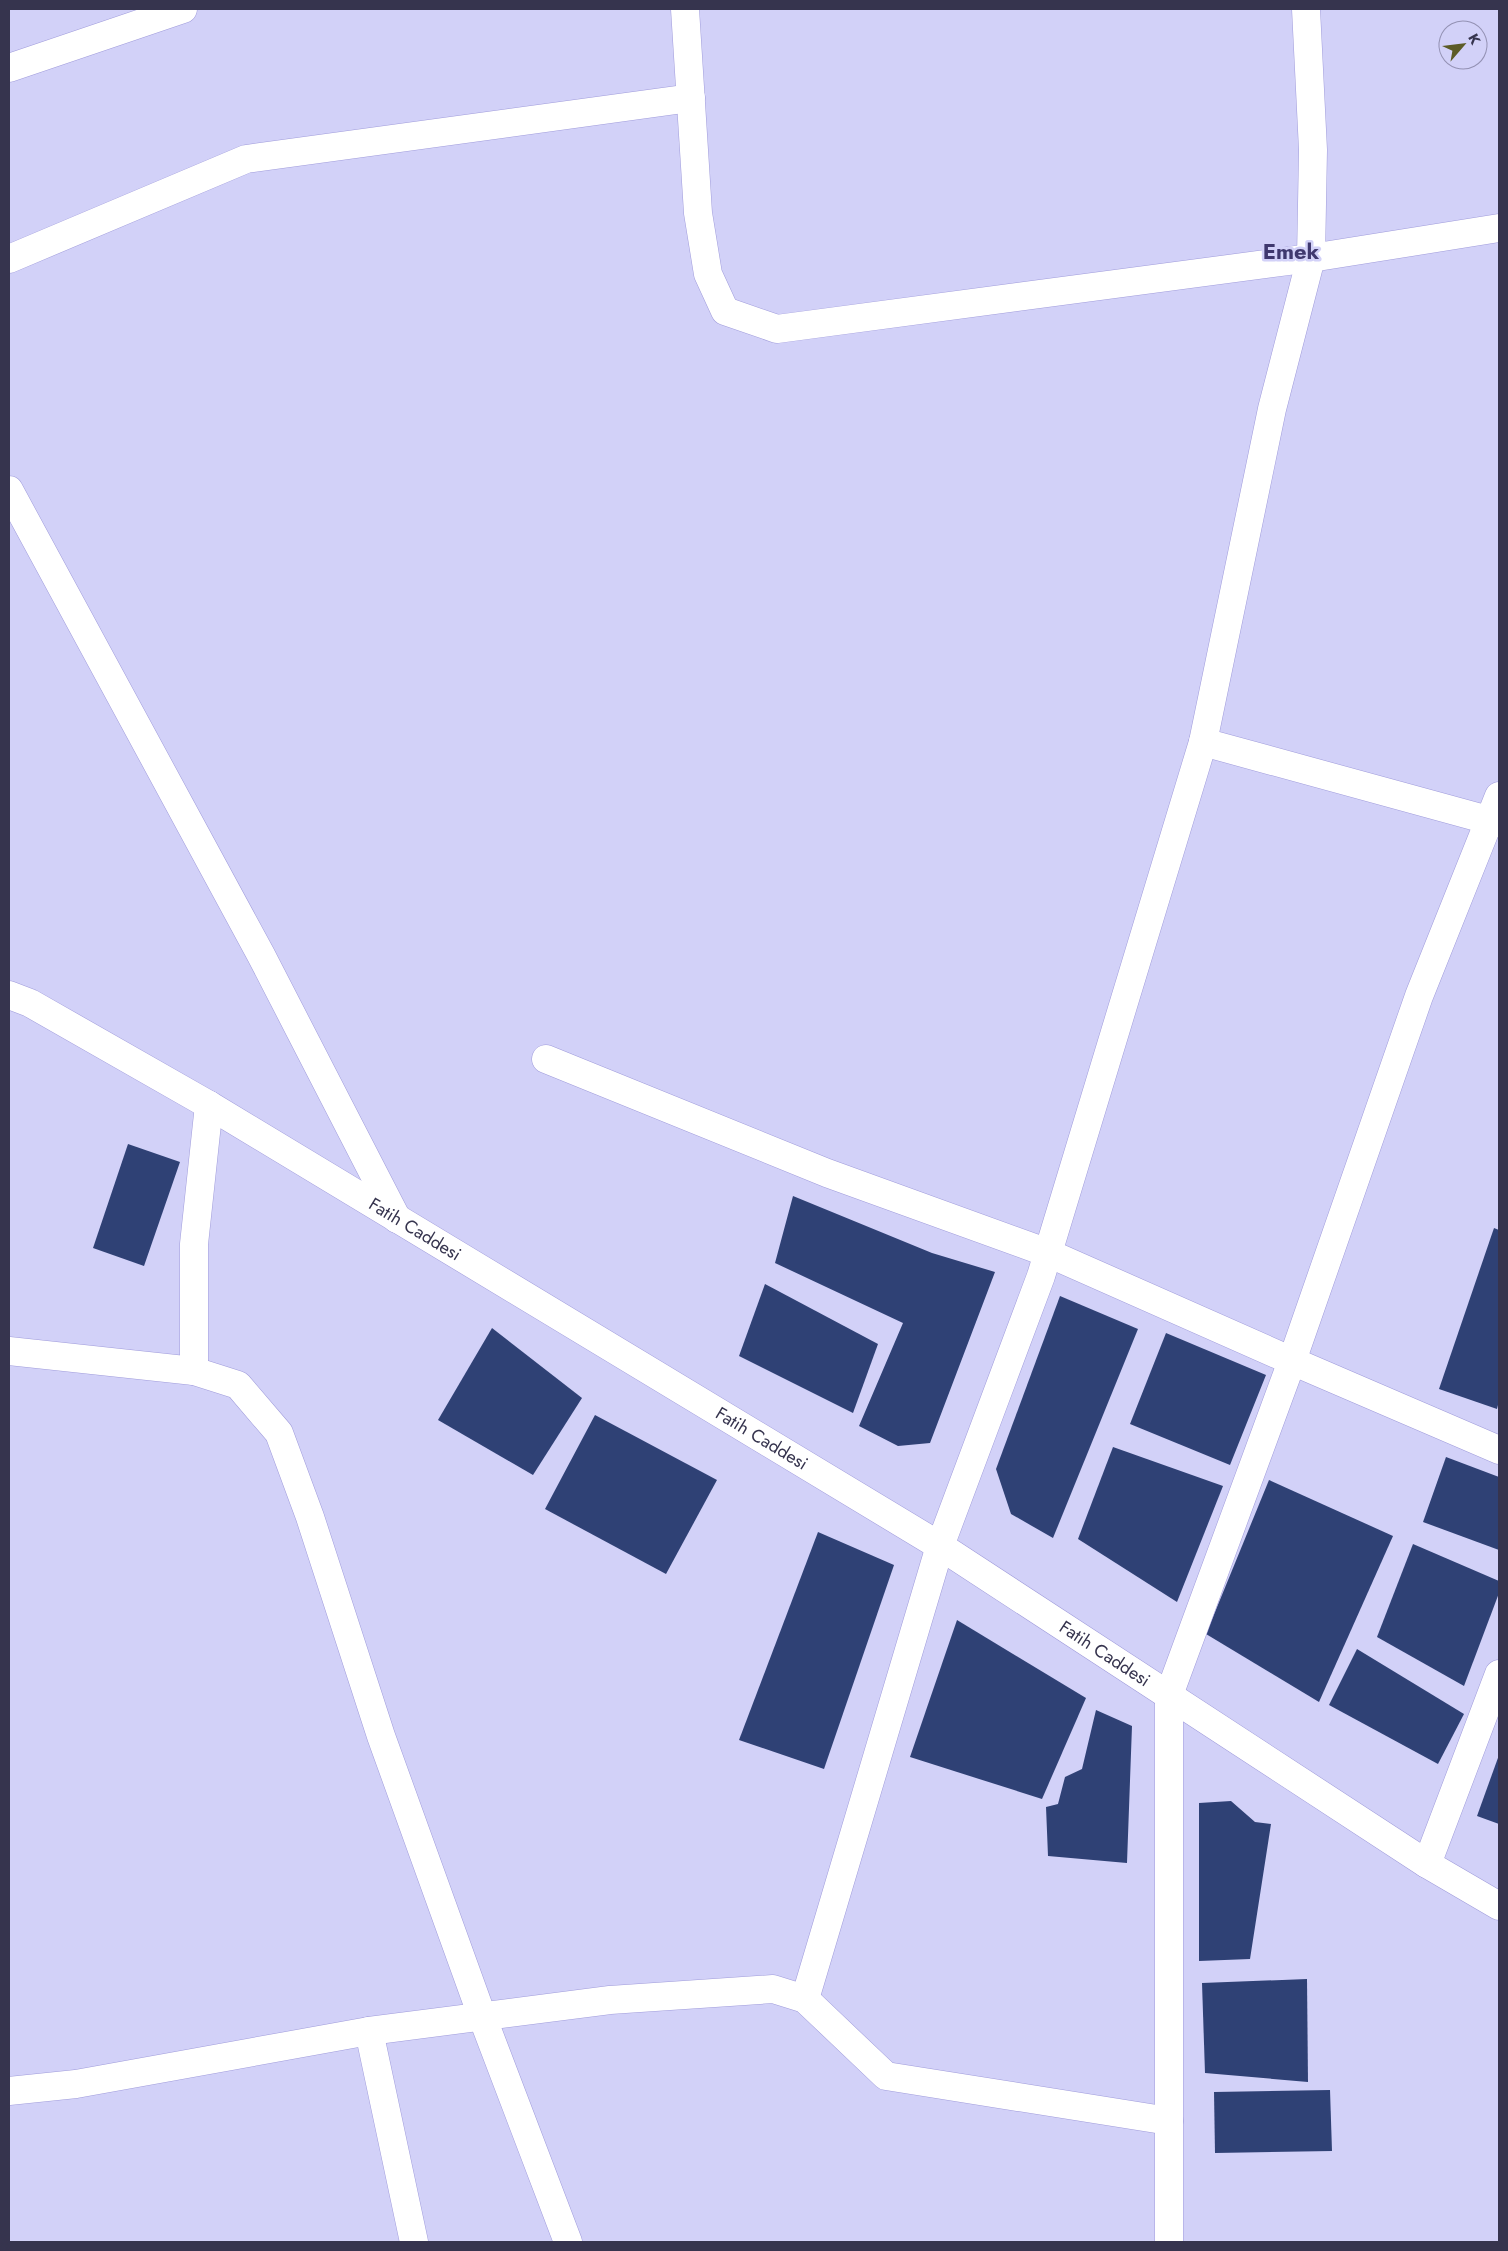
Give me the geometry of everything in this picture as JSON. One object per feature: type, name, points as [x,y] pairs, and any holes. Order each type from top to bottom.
[{"type":"street","points":[[9,68],[183,9]]},
{"type":"street","points":[[685,9],[698,213],[708,274],[725,311],[778,328],[1311,258],[1499,228]]},
{"type":"street","points":[[805,1999],[940,1546],[1048,1253],[1203,742],[1272,409],[1311,258],[1313,150],[1306,9]]},
{"type":"street","points":[[9,259],[246,159],[691,98]]},
{"type":"street","points":[[9,490],[261,955],[397,1220]]},
{"type":"street","points":[[1203,742],[1494,822]]},
{"type":"street","points":[[1169,2242],[1169,1696],[1292,1361],[1419,996],[1494,822],[1499,796]]},
{"type":"street","name":"Fatih Caddesi","points":[[9,995],[30,1003],[209,1106],[940,1546],[1427,1864],[1499,1906]]},
{"type":"street","points":[[546,1059],[827,1173],[1048,1253],[1499,1450]]},
{"type":"street","points":[[194,1371],[194,1244],[209,1106]]},
{"type":"street","points":[[9,1351],[194,1371],[238,1385],[279,1432],[310,1518],[381,1736],[482,2016],[568,2242]]},
{"type":"street","points":[[1427,1864],[1499,1674]]},
{"type":"street","points":[[9,2091],[76,2084],[369,2031],[610,2000],[773,1989],[805,1999],[886,2076],[1169,2121]]},
{"type":"street","points":[[369,2031],[414,2242]]},
{"type":"building","points":[[128,1144],[180,1162],[144,1266],[93,1248]]},
{"type":"building","points":[[793,1196],[932,1253],[995,1272],[930,1443],[898,1446],[859,1426],[903,1323],[775,1263]]},
{"type":"building","points":[[1494,1228],[1499,1230],[1499,1401],[1497,1409],[1439,1389]]},
{"type":"building","points":[[765,1284],[878,1344],[853,1413],[739,1356]]},
{"type":"building","points":[[1060,1296],[1138,1329],[1053,1538],[1011,1514],[996,1469]]},
{"type":"building","points":[[492,1328],[582,1398],[533,1475],[438,1420]]},
{"type":"building","points":[[1166,1333],[1266,1375],[1230,1465],[1130,1424]]},
{"type":"building","points":[[595,1415],[717,1480],[666,1574],[545,1509]]},
{"type":"building","points":[[1113,1447],[1223,1486],[1177,1602],[1078,1539]]},
{"type":"building","points":[[1446,1457],[1499,1477],[1499,1550],[1423,1522]]},
{"type":"building","points":[[1269,1480],[1393,1536],[1319,1702],[1206,1634]]},
{"type":"building","points":[[818,1532],[894,1565],[824,1769],[739,1740]]},
{"type":"building","points":[[1413,1544],[1499,1581],[1499,1593],[1464,1686],[1377,1637]]},
{"type":"building","points":[[957,1620],[1086,1698],[1042,1799],[910,1757]]},
{"type":"building","points":[[1357,1649],[1464,1714],[1438,1764],[1329,1705]]},
{"type":"building","points":[[1096,1710],[1132,1726],[1127,1863],[1048,1856],[1046,1807],[1058,1804],[1065,1777],[1082,1769]]},
{"type":"building","points":[[1499,1755],[1499,1824],[1477,1816]]},
{"type":"building","points":[[1231,1801],[1255,1822],[1271,1824],[1250,1959],[1199,1961],[1199,1803]]},
{"type":"building","points":[[1307,1979],[1308,2082],[1205,2073],[1202,1983]]},
{"type":"building","points":[[1330,2090],[1332,2151],[1215,2153],[1214,2092]]},
{"type":"district","name":"Emek","points":[[1291,251]]}]
